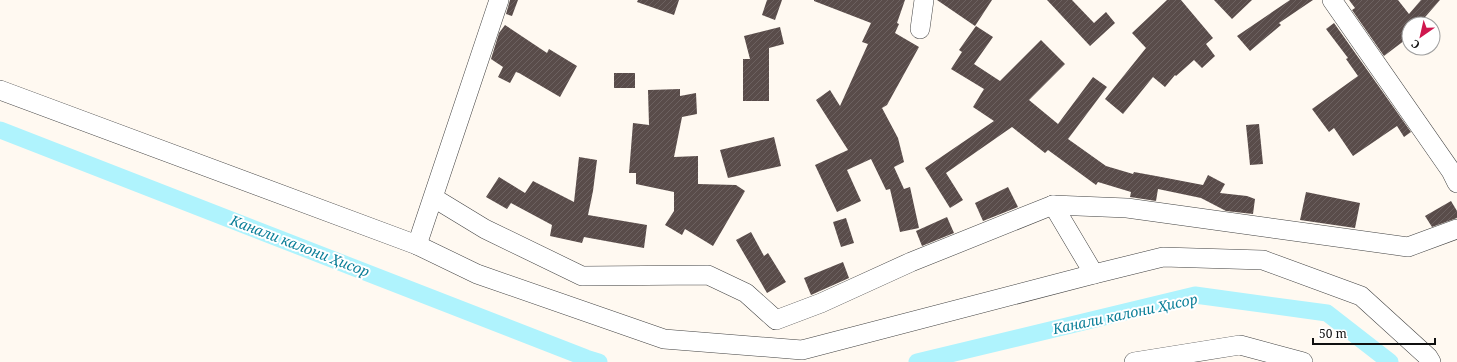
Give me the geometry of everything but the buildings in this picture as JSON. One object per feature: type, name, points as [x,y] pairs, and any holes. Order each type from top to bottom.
[{"type":"street","points":[[417,245],[434,198],[499,0]]},
{"type":"street","points":[[920,29],[924,0]]},
{"type":"street","points":[[1332,0],[1451,171],[1457,183]]},
{"type":"street","points":[[0,90],[417,245],[477,274],[664,339],[802,350],[1163,257],[1263,260],[1361,296],[1428,357],[1431,362]]},
{"type":"street","points":[[434,198],[485,229],[582,276],[708,275],[746,293],[776,320],[821,303],[911,262],[1053,205],[1127,208],[1408,247],[1457,229]]},
{"type":"street","points":[[1053,205],[1094,274]]},
{"type":"street","points":[[1134,362],[1240,345],[1303,362]]},
{"type":"waterway","name":"Канали калони Ҳисор","points":[[0,130],[599,362]]},
{"type":"waterway","name":"Канали калони Ҳисор","points":[[917,362],[1195,295],[1327,313],[1390,362]]}]
